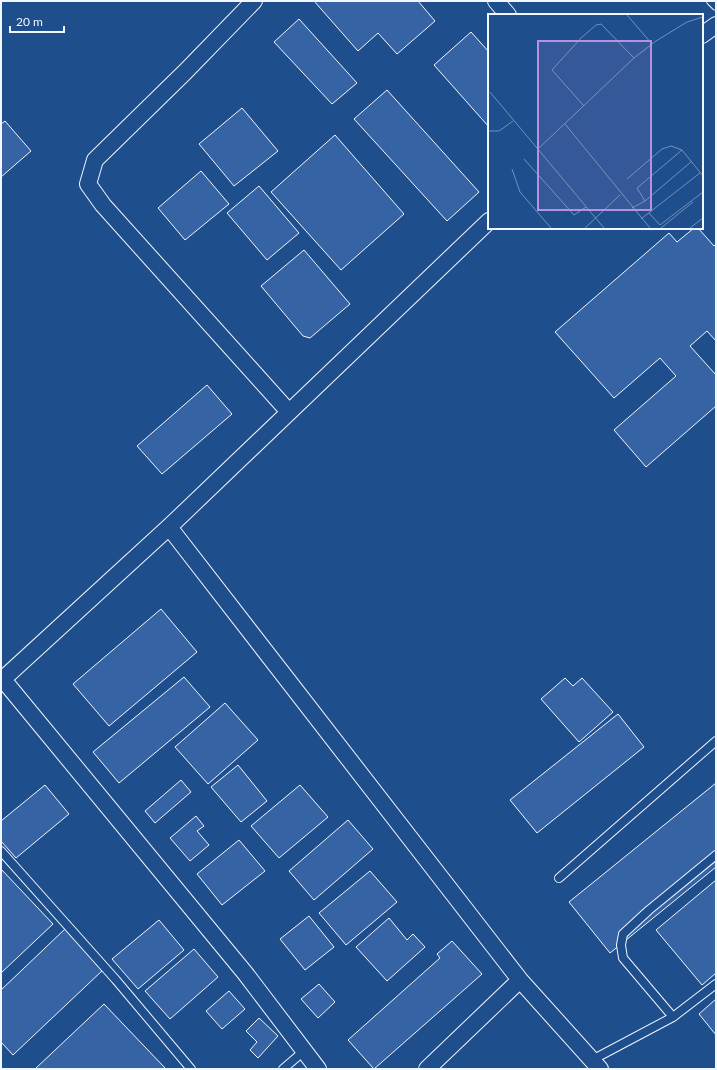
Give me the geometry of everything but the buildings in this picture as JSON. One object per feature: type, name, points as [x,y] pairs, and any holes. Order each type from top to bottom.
[{"type":"street","points":[[254,1],[185,72],[95,160],[88,184],[103,205],[289,412]]},
{"type":"street","points":[[496,1],[507,14]]},
{"type":"street","points":[[703,34],[716,24]]},
{"type":"street","points":[[318,1069],[245,973],[2,678],[169,527],[488,222]]},
{"type":"street","points":[[169,527],[520,980],[596,1064]]},
{"type":"street","points":[[427,1069],[520,980]]},
{"type":"lane","points":[[711,1],[716,6]]},
{"type":"lane","points":[[559,878],[716,741]]},
{"type":"lane","points":[[1,851],[116,980],[191,1069]]},
{"type":"lane","points":[[673,1017],[623,958],[621,945],[622,940],[624,934],[649,910],[716,855]]},
{"type":"lane","points":[[596,1064],[673,1017],[716,984]]},
{"type":"lane","points":[[283,1069],[304,1051]]}]
